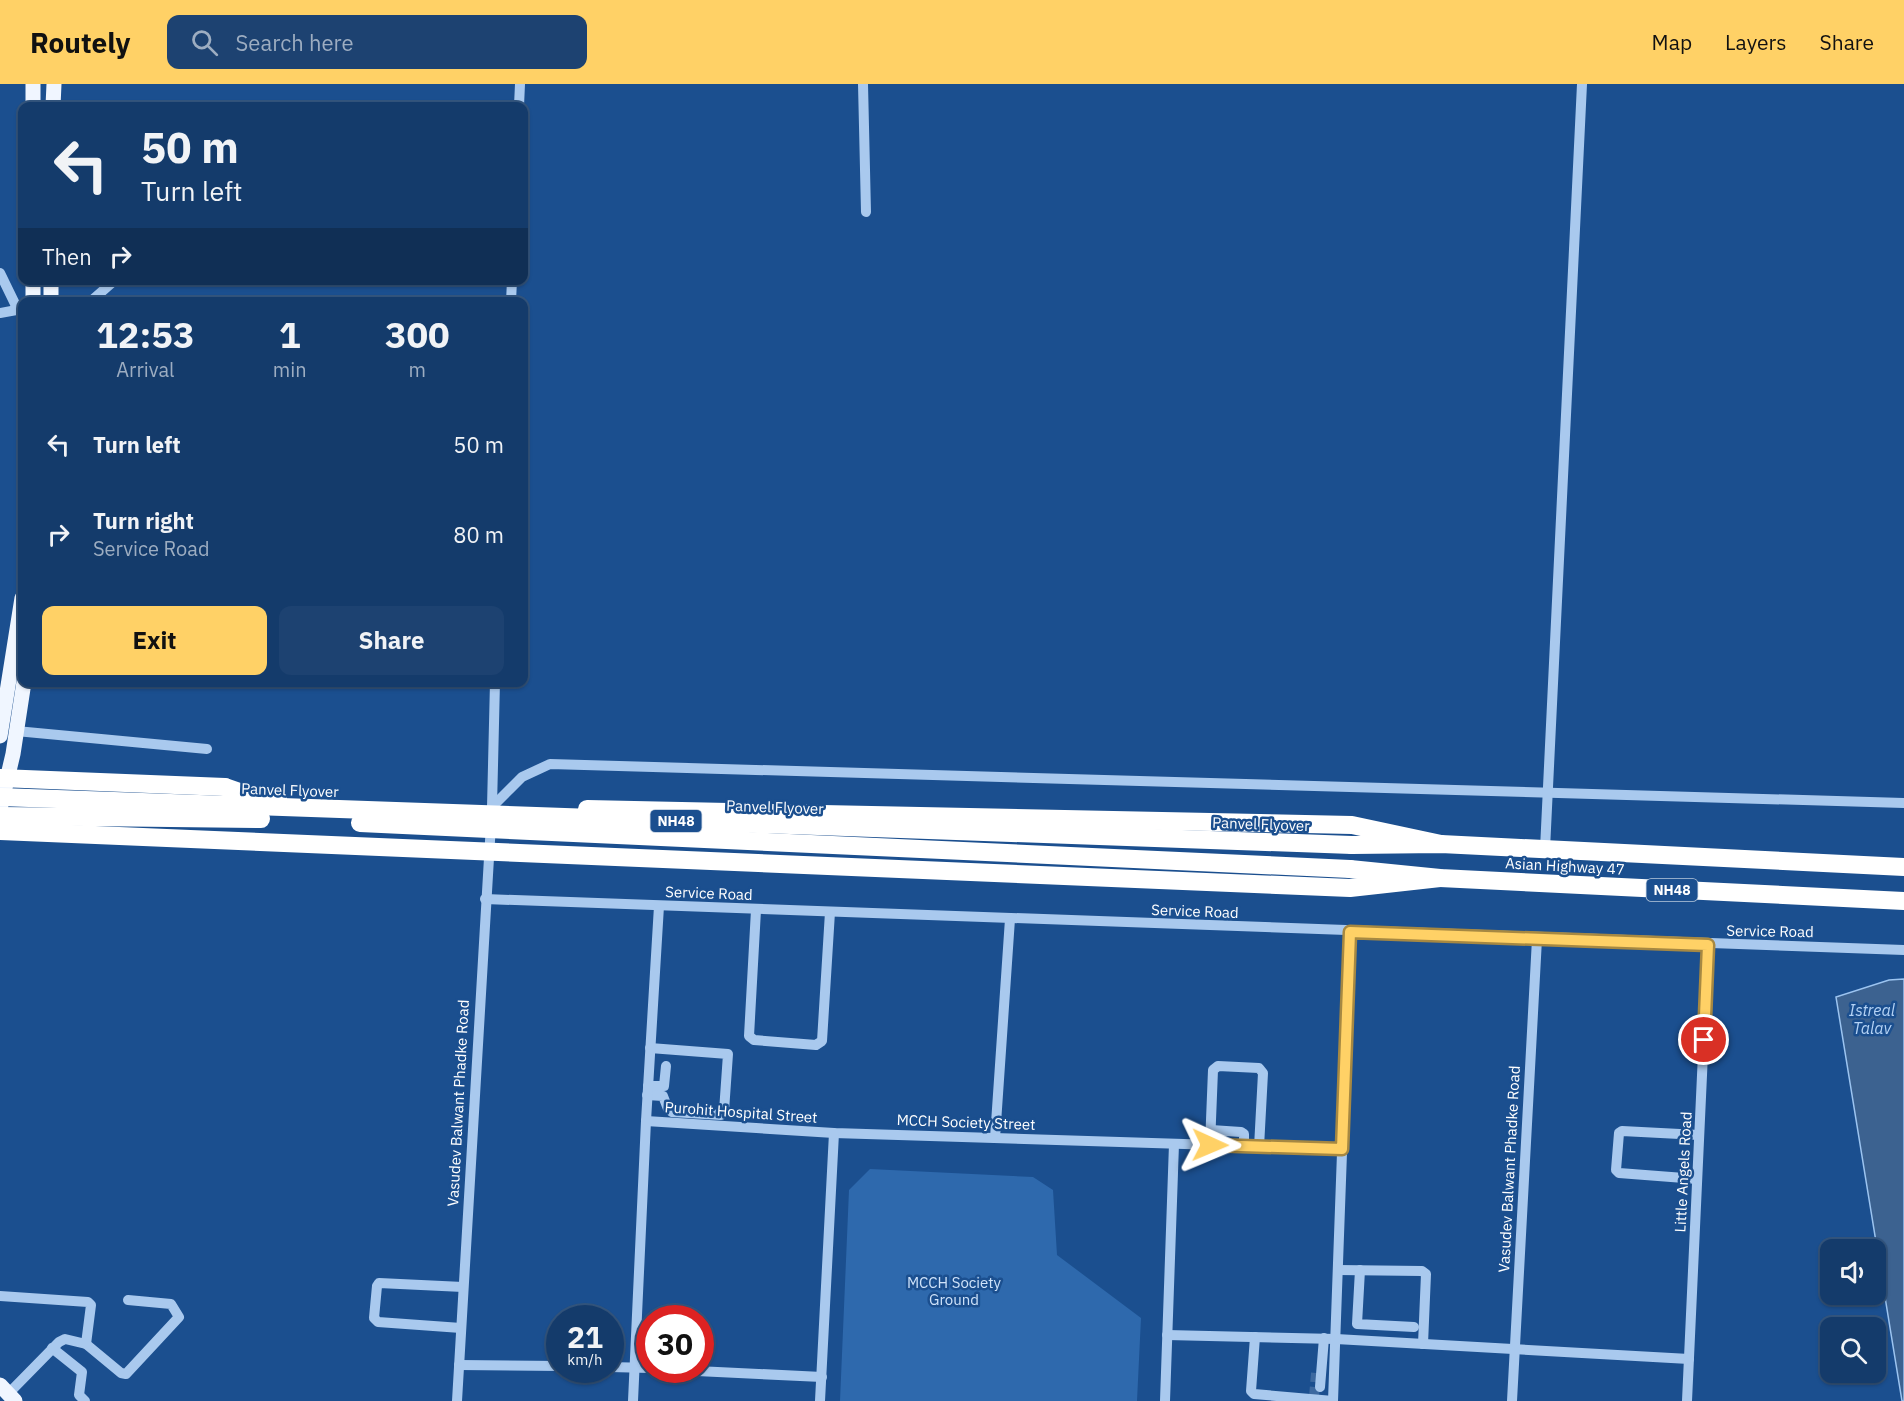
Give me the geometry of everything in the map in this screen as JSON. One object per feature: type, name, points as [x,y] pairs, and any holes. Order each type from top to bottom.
[{"type":"highway","points":[[0,778],[225,787],[257,798],[492,807],[1352,825],[1441,844]]},
{"type":"highway","name":"Panvel Flyover","points":[[0,797],[1352,845],[1441,844]]},
{"type":"highway","name":"Panvel Flyover","points":[[0,816],[284,819],[1350,869],[1440,878]]},
{"type":"highway","points":[[0,831],[1350,888],[1440,878]]},
{"type":"highway","name":"Asian Highway 47","points":[[1441,844],[1904,867]]},
{"type":"highway","name":"Asian Highway 47","points":[[1440,878],[1904,901]]},
{"type":"main road","points":[[33,84],[33,102]]},
{"type":"main road","points":[[53,102],[54,84]]},
{"type":"main road","points":[[0,736],[6,669],[18,616]]},
{"type":"main road","points":[[0,808],[13,754],[23,687]]},
{"type":"street","points":[[519,102],[520,84]]},
{"type":"street","points":[[863,84],[866,212]]},
{"type":"street","points":[[1545,849],[1582,84]]},
{"type":"street","points":[[0,273],[18,305]]},
{"type":"street","points":[[96,297],[109,285]]},
{"type":"street","points":[[0,313],[18,309]]},
{"type":"street","name":"Vasudev Balwant Phadke Road","points":[[457,1401],[484,899],[492,807],[495,687]]},
{"type":"street","points":[[16,731],[207,749]]},
{"type":"street","points":[[492,807],[522,777],[550,764],[1904,803]]},
{"type":"street","name":"Service Road","points":[[484,899],[1538,939],[1904,950]]},
{"type":"street","points":[[633,1401],[647,1090],[659,906]]},
{"type":"street","points":[[756,910],[749,1036],[754,1040],[816,1045],[822,1041],[830,912]]},
{"type":"street","points":[[995,1138],[1010,919]]},
{"type":"street","points":[[1255,1337],[1251,1391],[1254,1394],[1317,1394],[1334,1399],[1350,932]]},
{"type":"street","name":"Vasudev Balwant Phadke Road","points":[[1512,1401],[1513,1349],[1538,939]]},
{"type":"street","name":"Little Angels Road","points":[[1687,1401],[1708,945]]},
{"type":"street","points":[[647,1090],[663,1096],[668,1109],[672,1112],[717,1120],[724,1111],[728,1054],[650,1048]]},
{"type":"street","points":[[647,1090],[664,1086],[666,1066]]},
{"type":"street","points":[[1210,1145],[1213,1070],[1218,1066],[1259,1068],[1263,1073],[1259,1147]]},
{"type":"street","name":"Purohit Hospital Street","points":[[646,1121],[717,1120],[834,1133]]},
{"type":"street","points":[[1210,1130],[1241,1132],[1244,1134],[1244,1146]]},
{"type":"street","points":[[1698,1179],[1619,1173],[1616,1170],[1619,1133],[1622,1131],[1700,1135]]},
{"type":"street","points":[[820,1401],[834,1133]]},
{"type":"street","name":"MCCH Society Street","points":[[834,1133],[1174,1144]]},
{"type":"street","points":[[1165,1401],[1174,1144],[1342,1149]]},
{"type":"street","points":[[1338,1270],[1422,1271],[1426,1274],[1423,1344]]},
{"type":"street","points":[[1358,1324],[1360,1270]]},
{"type":"street","points":[[461,1328],[378,1322],[374,1318],[377,1286],[380,1283],[463,1287]]},
{"type":"street","points":[[0,1296],[88,1302],[91,1305],[86,1344]]},
{"type":"street","points":[[8,1393],[52,1348],[65,1339],[86,1344],[121,1373],[126,1374],[179,1317],[171,1304],[128,1300]]},
{"type":"street","points":[[1336,1323],[1414,1327]]},
{"type":"street","points":[[1167,1335],[1322,1338],[1689,1359]]},
{"type":"street","points":[[1317,1394],[1322,1338]]},
{"type":"street","points":[[52,1348],[82,1372],[79,1395],[85,1401]]},
{"type":"street","points":[[459,1365],[546,1366]]},
{"type":"street","points":[[624,1367],[634,1367]]},
{"type":"street","points":[[714,1372],[822,1377]]},
{"type":"green space","name":"MCCH Society Ground","points":[[870,1169],[1033,1177],[1053,1190],[1057,1255],[1141,1318],[1137,1401],[840,1401],[849,1190]]},
{"type":"water","name":"Istreal Talav","points":[[1904,979],[1904,1401],[1902,1401],[1886,1303],[1886,1239],[1876,1239],[1836,997],[1889,980]]},
{"type":"tunnel","points":[[1314,1397],[1316,1373]]},
{"type":"route","points":[[1210,1145],[1342,1149],[1350,932],[1708,945],[1704,1040]]}]
